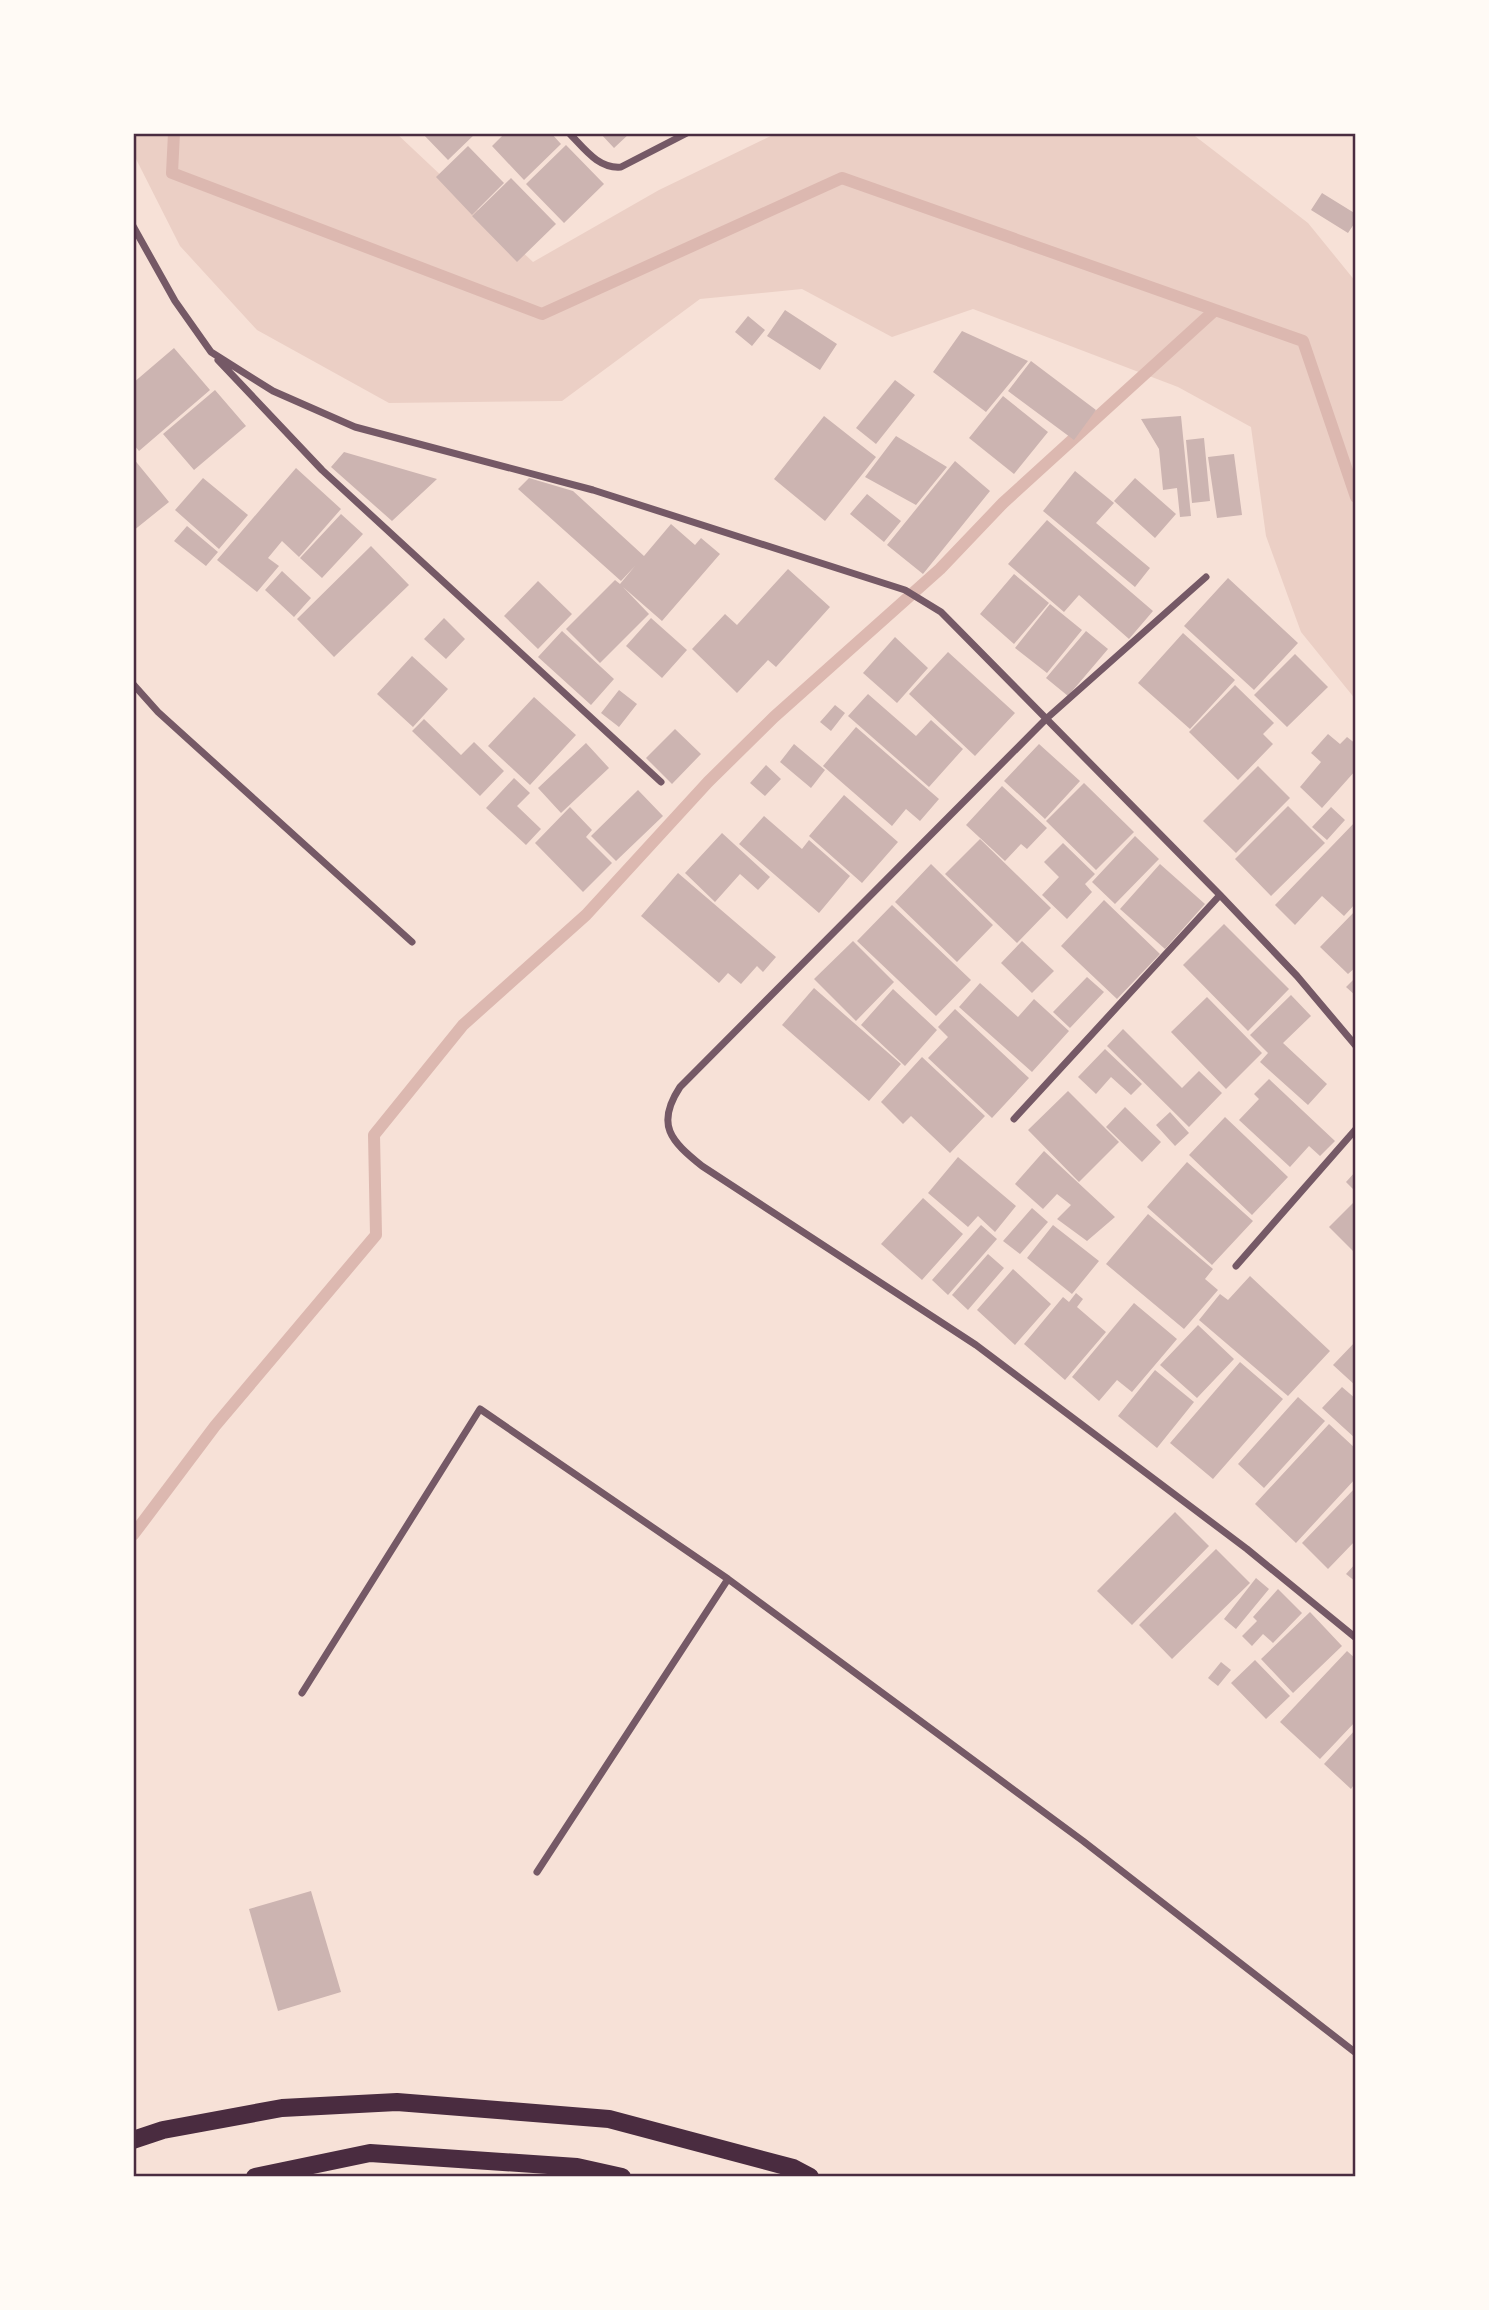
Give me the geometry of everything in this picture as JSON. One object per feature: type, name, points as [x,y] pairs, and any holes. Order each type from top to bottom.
[{"type":"main road","points":[[133,2140],[163,2130],[282,2108],[397,2102],[609,2119],[793,2168],[810,2177]]},
{"type":"main road","points":[[255,2177],[370,2153],[577,2167],[622,2177]]},
{"type":"street","points":[[569,133],[596,161],[610,168],[621,167],[687,133]]},
{"type":"street","points":[[133,226],[175,301],[211,352],[322,470],[661,782]]},
{"type":"street","points":[[211,352],[273,391],[355,427],[593,490],[909,592],[956,624],[1297,976],[1356,1046]]},
{"type":"street","points":[[1206,577],[1046,719],[680,1087],[668,1104],[666,1119],[671,1136],[702,1166],[976,1345],[1247,1549],[1356,1638]]},
{"type":"street","points":[[133,684],[158,712],[412,942]]},
{"type":"street","points":[[1014,1119],[1220,895]]},
{"type":"street","points":[[1236,1266],[1356,1129]]},
{"type":"street","points":[[302,1693],[480,1409],[728,1579],[1083,1841],[1356,2053]]},
{"type":"street","points":[[537,1872],[728,1579]]},
{"type":"shaded area","points":[[133,133],[396,133],[533,262],[659,190],[777,133],[1191,133],[1308,223],[1356,282],[1356,700],[1301,632],[1266,536],[1251,427],[1178,387],[973,309],[892,337],[802,289],[700,299],[562,401],[389,403],[257,330],[180,246],[133,153]]},
{"type":"building","points":[[422,133],[476,133],[448,160]]},
{"type":"building","points":[[505,133],[551,133],[561,144],[524,180],[492,146]]},
{"type":"building","points":[[600,133],[630,133],[614,148]]},
{"type":"building","points":[[566,145],[604,184],[564,223],[526,184]]},
{"type":"building","points":[[468,146],[504,183],[472,215],[436,177]]},
{"type":"building","points":[[511,178],[556,224],[517,262],[472,216]]},
{"type":"building","points":[[1322,193],[1356,214],[1356,221],[1348,233],[1311,210]]},
{"type":"building","points":[[785,310],[837,344],[820,370],[767,336]]},
{"type":"building","points":[[748,316],[765,330],[752,346],[735,332]]},
{"type":"building","points":[[962,331],[1028,361],[986,412],[933,372]]},
{"type":"building","points":[[174,348],[210,390],[139,451],[133,444],[133,383]]},
{"type":"building","points":[[1031,361],[1096,410],[1074,440],[1008,391]]},
{"type":"building","points":[[895,380],[915,395],[876,444],[856,428]]},
{"type":"building","points":[[215,390],[246,426],[194,470],[163,434]]},
{"type":"building","points":[[1003,396],[1048,432],[1014,474],[969,438]]},
{"type":"building","points":[[824,416],[876,457],[825,521],[774,479]]},
{"type":"building","points":[[1181,416],[1191,516],[1180,517],[1177,488],[1163,490],[1159,449],[1141,419]]},
{"type":"building","points":[[896,436],[947,467],[916,505],[865,477]]},
{"type":"building","points":[[1204,438],[1210,501],[1192,503],[1186,440]]},
{"type":"building","points":[[344,452],[437,479],[392,521],[331,467]]},
{"type":"building","points":[[1234,454],[1242,515],[1217,518],[1208,457]]},
{"type":"building","points":[[133,458],[169,502],[133,531]]},
{"type":"building","points":[[955,461],[990,491],[923,574],[887,545]]},
{"type":"building","points":[[296,468],[341,509],[299,557],[282,541],[268,558],[279,566],[257,592],[217,560]]},
{"type":"building","points":[[1075,471],[1114,503],[1096,523],[1150,568],[1135,587],[1043,511]]},
{"type":"building","points":[[203,478],[248,515],[219,549],[175,510]]},
{"type":"building","points":[[529,478],[573,491],[644,556],[671,524],[695,545],[701,538],[720,554],[662,621],[623,587],[649,614],[600,663],[566,629],[615,580],[620,584],[635,566],[621,581],[518,489]]},
{"type":"building","points":[[1135,478],[1176,514],[1155,538],[1114,501]]},
{"type":"building","points":[[867,494],[901,521],[884,542],[850,514]]},
{"type":"building","points":[[341,514],[363,534],[322,578],[300,558]]},
{"type":"building","points":[[1047,520],[1153,611],[1129,639],[1079,595],[1064,612],[1008,564]]},
{"type":"building","points":[[187,526],[218,552],[206,566],[174,541]]},
{"type":"building","points":[[371,546],[409,585],[334,657],[297,619]]},
{"type":"building","points":[[788,569],[830,607],[776,667],[768,660],[737,693],[692,649],[725,614],[737,625]]},
{"type":"building","points":[[282,571],[311,598],[294,617],[265,590]]},
{"type":"building","points":[[1014,574],[1049,603],[1014,644],[980,614]]},
{"type":"building","points":[[1228,578],[1298,643],[1254,690],[1184,626]]},
{"type":"building","points":[[538,581],[572,614],[538,649],[504,616]]},
{"type":"building","points":[[1050,604],[1082,630],[1047,673],[1015,648]]},
{"type":"building","points":[[444,618],[465,639],[446,659],[424,639]]},
{"type":"building","points":[[651,618],[687,650],[662,678],[626,646]]},
{"type":"building","points":[[562,631],[614,679],[591,705],[538,657]]},
{"type":"building","points":[[1086,631],[1108,649],[1068,696],[1046,678]]},
{"type":"building","points":[[1183,633],[1235,680],[1190,729],[1138,683]]},
{"type":"building","points":[[895,637],[928,668],[897,703],[863,673]]},
{"type":"building","points":[[948,652],[1015,713],[975,756],[909,694]]},
{"type":"building","points":[[1295,654],[1328,687],[1287,727],[1254,695]]},
{"type":"building","points":[[412,656],[448,689],[413,727],[377,694]]},
{"type":"building","points":[[1235,685],[1274,723],[1263,734],[1273,744],[1238,780],[1189,732]]},
{"type":"building","points":[[619,690],[637,704],[619,727],[601,713]]},
{"type":"building","points":[[868,694],[916,736],[931,720],[963,749],[929,787],[848,716]]},
{"type":"building","points":[[534,697],[576,735],[530,785],[488,746]]},
{"type":"building","points":[[835,705],[845,713],[831,731],[820,722]]},
{"type":"building","points":[[424,719],[461,755],[474,742],[504,771],[480,796],[412,731]]},
{"type":"building","points":[[856,727],[939,799],[920,821],[906,809],[892,826],[823,766]]},
{"type":"building","points":[[675,729],[701,754],[672,784],[646,758]]},
{"type":"building","points":[[1328,734],[1340,744],[1347,737],[1356,744],[1356,770],[1322,808],[1300,787],[1321,762],[1311,753]]},
{"type":"building","points":[[586,743],[609,768],[561,813],[538,788]]},
{"type":"building","points":[[794,744],[825,770],[811,788],[780,762]]},
{"type":"building","points":[[1039,744],[1080,781],[1045,819],[1004,781]]},
{"type":"building","points":[[766,765],[781,779],[765,796],[750,783]]},
{"type":"building","points":[[1258,766],[1290,798],[1236,853],[1203,821]]},
{"type":"building","points":[[514,778],[530,793],[517,806],[541,829],[526,845],[486,808]]},
{"type":"building","points":[[1084,783],[1134,832],[1096,870],[1046,821]]},
{"type":"building","points":[[1002,786],[1047,828],[1027,849],[1021,844],[1005,861],[966,825]]},
{"type":"building","points":[[638,790],[663,816],[616,861],[591,836]]},
{"type":"building","points":[[844,795],[898,842],[862,883],[809,836]]},
{"type":"building","points":[[1288,806],[1325,843],[1271,896],[1235,859]]},
{"type":"building","points":[[570,807],[592,830],[586,837],[612,863],[583,892],[535,843]]},
{"type":"building","points":[[1331,807],[1345,820],[1327,840],[1312,827]]},
{"type":"building","points":[[764,816],[802,849],[809,840],[850,876],[819,913],[739,844]]},
{"type":"building","points":[[1356,821],[1356,903],[1344,916],[1322,896],[1295,925],[1275,905]]},
{"type":"building","points":[[722,833],[770,877],[758,890],[740,874],[715,902],[685,873]]},
{"type":"building","points":[[1135,836],[1159,859],[1115,904],[1092,882]]},
{"type":"building","points":[[980,839],[1051,908],[1017,943],[945,874]]},
{"type":"building","points":[[1063,843],[1095,874],[1085,884],[1092,892],[1067,919],[1042,895],[1059,877],[1044,862]]},
{"type":"building","points":[[931,864],[993,925],[957,962],[895,902]]},
{"type":"building","points":[[1160,864],[1205,904],[1165,949],[1120,909]]},
{"type":"building","points":[[678,873],[776,957],[763,972],[757,966],[741,984],[728,973],[719,983],[641,916]]},
{"type":"building","points":[[1104,900],[1160,954],[1117,999],[1061,946]]},
{"type":"building","points":[[892,905],[971,980],[936,1016],[857,941]]},
{"type":"building","points":[[1356,910],[1356,967],[1348,974],[1320,947]]},
{"type":"building","points":[[1224,924],[1289,989],[1248,1031],[1183,965]]},
{"type":"building","points":[[853,941],[894,982],[856,1021],[814,979]]},
{"type":"building","points":[[1022,941],[1054,971],[1032,993],[1001,963]]},
{"type":"building","points":[[1087,977],[1104,992],[1070,1028],[1053,1012]]},
{"type":"building","points":[[1356,977],[1356,996],[1346,987]]},
{"type":"building","points":[[980,983],[1018,1017],[1034,999],[1069,1031],[1032,1072],[959,1007]]},
{"type":"building","points":[[814,988],[901,1064],[869,1101],[782,1025]]},
{"type":"building","points":[[893,989],[937,1030],[905,1066],[861,1025]]},
{"type":"building","points":[[1291,995],[1311,1016],[1283,1043],[1327,1084],[1308,1105],[1260,1062],[1268,1053],[1250,1035]]},
{"type":"building","points":[[1207,997],[1262,1053],[1226,1089],[1171,1032]]},
{"type":"building","points":[[955,1009],[1029,1078],[992,1118],[928,1058],[948,1037],[938,1027]]},
{"type":"building","points":[[1123,1029],[1182,1088],[1199,1071],[1222,1093],[1189,1127],[1107,1046]]},
{"type":"building","points":[[1105,1049],[1142,1084],[1131,1095],[1111,1077],[1096,1094],[1078,1077]]},
{"type":"building","points":[[922,1057],[985,1116],[950,1153],[911,1116],[903,1124],[881,1102]]},
{"type":"building","points":[[1269,1079],[1335,1141],[1320,1156],[1309,1146],[1290,1167],[1239,1120],[1259,1099],[1254,1094]]},
{"type":"building","points":[[1068,1091],[1119,1142],[1079,1182],[1028,1130]]},
{"type":"building","points":[[1125,1107],[1161,1142],[1142,1162],[1106,1127]]},
{"type":"building","points":[[1170,1112],[1189,1133],[1175,1146],[1156,1125]]},
{"type":"building","points":[[1225,1117],[1288,1177],[1252,1215],[1189,1155]]},
{"type":"building","points":[[1044,1151],[1115,1217],[1087,1241],[1057,1219],[1071,1205],[1057,1194],[1043,1209],[1015,1184]]},
{"type":"building","points":[[958,1157],[1016,1206],[995,1232],[978,1216],[968,1227],[928,1193]]},
{"type":"building","points":[[1187,1162],[1253,1221],[1212,1265],[1147,1207]]},
{"type":"building","points":[[1356,1171],[1356,1192],[1346,1182]]},
{"type":"building","points":[[923,1198],[963,1234],[922,1280],[881,1244]]},
{"type":"building","points":[[1356,1202],[1356,1254],[1329,1227]]},
{"type":"building","points":[[1032,1208],[1048,1222],[1020,1254],[1003,1241]]},
{"type":"building","points":[[1148,1214],[1213,1269],[1205,1279],[1218,1290],[1184,1329],[1106,1264]]},
{"type":"building","points":[[981,1225],[997,1239],[948,1295],[932,1280]]},
{"type":"building","points":[[1053,1225],[1099,1261],[1072,1294],[1027,1258]]},
{"type":"building","points":[[988,1254],[1004,1268],[968,1310],[952,1295]]},
{"type":"building","points":[[1013,1269],[1051,1304],[1015,1345],[977,1310]]},
{"type":"building","points":[[1250,1276],[1330,1351],[1288,1396],[1199,1320],[1220,1294],[1228,1300]]},
{"type":"building","points":[[1076,1293],[1083,1299],[1077,1307],[1106,1332],[1065,1380],[1024,1344],[1063,1297],[1069,1302]]},
{"type":"building","points":[[1134,1303],[1177,1339],[1132,1392],[1117,1380],[1099,1401],[1072,1377]]},
{"type":"building","points":[[1198,1325],[1234,1359],[1197,1398],[1160,1365]]},
{"type":"building","points":[[1356,1341],[1356,1386],[1333,1365]]},
{"type":"building","points":[[1240,1362],[1283,1399],[1213,1479],[1170,1443]]},
{"type":"building","points":[[1155,1370],[1194,1402],[1157,1448],[1118,1416]]},
{"type":"building","points":[[1342,1387],[1356,1399],[1356,1439],[1322,1408]]},
{"type":"building","points":[[1298,1397],[1325,1421],[1264,1488],[1238,1464]]},
{"type":"building","points":[[1329,1424],[1356,1449],[1356,1478],[1296,1543],[1255,1504]]},
{"type":"building","points":[[1356,1487],[1356,1540],[1328,1569],[1302,1543]]},
{"type":"building","points":[[1175,1512],[1209,1546],[1132,1625],[1097,1591]]},
{"type":"building","points":[[1216,1549],[1250,1583],[1172,1659],[1139,1625]]},
{"type":"building","points":[[1356,1563],[1356,1582],[1346,1574]]},
{"type":"building","points":[[1256,1578],[1269,1589],[1236,1629],[1224,1619]]},
{"type":"building","points":[[1278,1589],[1302,1613],[1273,1643],[1263,1634],[1252,1646],[1242,1636],[1257,1621],[1253,1617]]},
{"type":"building","points":[[1310,1612],[1342,1646],[1293,1693],[1261,1659]]},
{"type":"building","points":[[1347,1651],[1356,1659],[1356,1721],[1320,1759],[1280,1722]]},
{"type":"building","points":[[1255,1660],[1290,1696],[1266,1719],[1231,1683]]},
{"type":"building","points":[[1221,1662],[1231,1670],[1218,1686],[1208,1678]]},
{"type":"building","points":[[1356,1729],[1356,1782],[1351,1789],[1324,1764]]},
{"type":"building","points":[[311,1891],[341,1992],[278,2011],[249,1909]]},
{"type":"waterway","points":[[174,133],[172,173],[542,314],[842,178],[1303,341],[1356,497]]},
{"type":"waterway","points":[[133,1535],[215,1426],[376,1235],[374,1135],[463,1025],[586,915],[708,782],[774,717],[940,569],[1003,503],[1215,310]]}]
